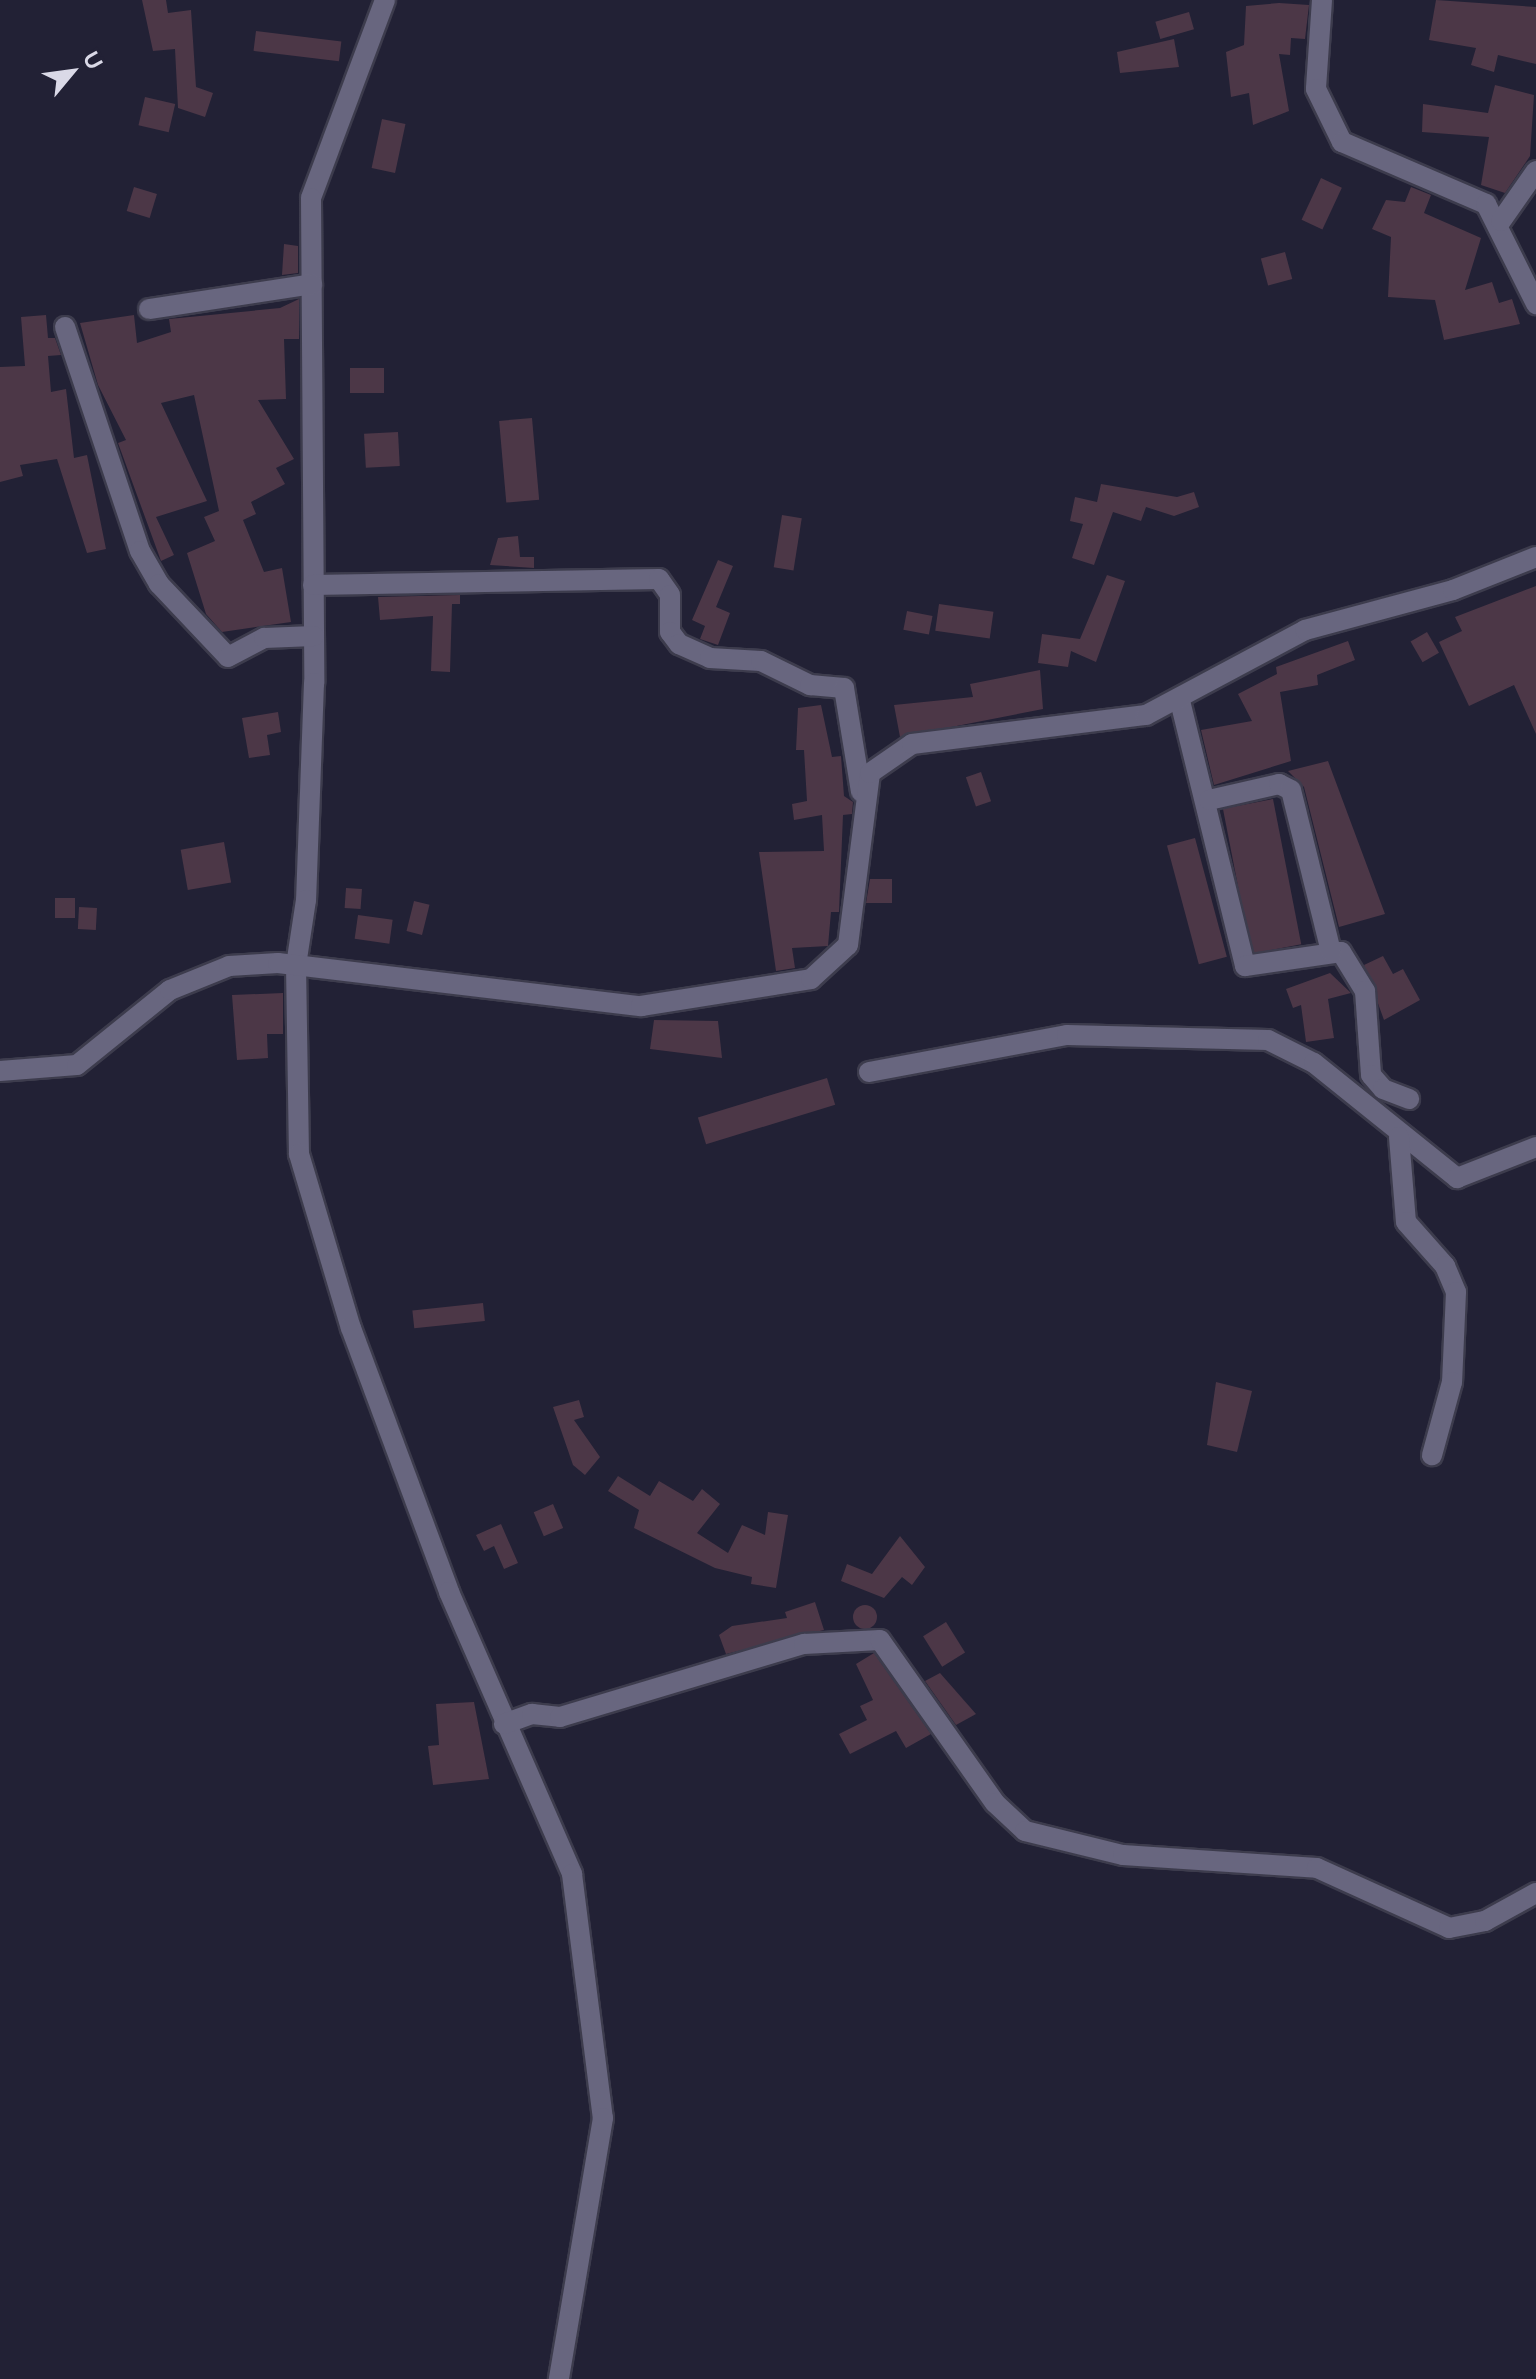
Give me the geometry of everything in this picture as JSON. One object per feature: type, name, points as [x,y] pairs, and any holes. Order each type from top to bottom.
[{"type":"street","points":[[385,0],[311,198],[314,636],[306,900],[296,965],[299,1154],[351,1328],[517,1719],[572,1874],[603,2118],[559,2379]]},
{"type":"street","points":[[1322,0],[1316,89],[1342,142],[1366,158],[1462,188],[1501,221],[1536,304]]},
{"type":"street","points":[[1501,221],[1536,171]]},
{"type":"street","points":[[149,309],[312,284]]},
{"type":"street","points":[[65,327],[140,551],[159,584],[228,657],[264,638],[314,636]]},
{"type":"street","points":[[0,1071],[77,1065],[200,974],[296,965],[641,1006],[811,979],[848,945],[870,773],[912,744],[972,732],[1046,732],[1146,715],[1180,701],[1305,630],[1453,590],[1536,557]]},
{"type":"street","points":[[313,585],[659,579],[670,595],[670,632],[679,644],[710,658],[761,661],[810,685],[844,688],[864,813]]},
{"type":"street","points":[[1180,701],[1209,800],[1245,966],[1331,952],[1344,955],[1362,981],[1371,1075],[1383,1089],[1409,1099]]},
{"type":"street","points":[[1209,800],[1279,784],[1291,790],[1331,952]]},
{"type":"street","points":[[869,1072],[1067,1035],[1268,1040],[1314,1063],[1399,1137],[1457,1178],[1536,1147]]},
{"type":"street","points":[[1399,1137],[1406,1222],[1445,1266],[1456,1292],[1452,1382],[1432,1455]]},
{"type":"street","points":[[517,1719],[560,1717],[804,1644],[880,1640],[995,1803],[1025,1831],[1123,1855],[1317,1868],[1449,1928],[1485,1921],[1536,1893]]},
{"type":"building","points":[[142,0],[166,0],[168,13],[191,10],[196,87],[213,93],[205,117],[178,108],[175,49],[153,51]]},
{"type":"building","points":[[1436,0],[1536,7],[1536,64],[1498,55],[1494,72],[1471,65],[1476,48],[1429,40]]},
{"type":"building","points":[[1279,3],[1309,5],[1305,39],[1291,38],[1290,55],[1279,54],[1289,111],[1253,125],[1249,93],[1231,97],[1226,52],[1244,45],[1246,6]]},
{"type":"building","points":[[1189,12],[1194,29],[1160,39],[1155,22]]},
{"type":"building","points":[[256,31],[341,41],[339,61],[254,51]]},
{"type":"building","points":[[1174,39],[1179,67],[1120,73],[1117,52]]},
{"type":"building","points":[[1495,85],[1534,95],[1530,156],[1505,193],[1481,185],[1489,137],[1422,132],[1423,104],[1488,113]]},
{"type":"building","points":[[145,97],[175,104],[169,132],[138,125]]},
{"type":"building","points":[[382,119],[405,124],[395,173],[372,168]]},
{"type":"building","points":[[1321,178],[1342,188],[1322,229],[1302,220]]},
{"type":"building","points":[[134,187],[157,194],[150,218],[127,211]]},
{"type":"building","points":[[1411,187],[1431,195],[1424,213],[1481,238],[1465,290],[1492,282],[1499,303],[1512,299],[1520,324],[1444,340],[1435,300],[1388,297],[1391,237],[1372,229],[1386,200],[1405,202]]},
{"type":"building","points":[[284,244],[298,246],[298,273],[282,275]]},
{"type":"building","points":[[1285,252],[1292,279],[1268,286],[1261,258]]},
{"type":"building","points":[[299,299],[299,339],[284,339],[286,399],[258,400],[294,459],[276,468],[285,484],[251,502],[256,514],[243,520],[264,572],[282,568],[291,622],[222,632],[206,614],[187,553],[215,541],[204,517],[219,511],[194,395],[161,403],[207,501],[156,517],[174,555],[161,561],[118,443],[126,440],[98,385],[80,323],[134,315],[137,343],[171,332],[169,319],[280,308]]},
{"type":"building","points":[[46,315],[48,338],[55,338],[61,355],[48,356],[51,392],[66,389],[74,458],[87,455],[106,549],[87,553],[57,459],[20,465],[23,476],[0,482],[0,367],[25,366],[21,317]]},
{"type":"building","points":[[350,368],[384,368],[384,393],[350,393]]},
{"type":"building","points":[[532,418],[539,500],[506,503],[499,421]]},
{"type":"building","points":[[398,432],[400,466],[366,468],[364,434]]},
{"type":"building","points":[[1101,484],[1177,497],[1194,492],[1199,507],[1174,516],[1146,507],[1141,521],[1113,512],[1094,565],[1072,558],[1083,524],[1070,521],[1075,497],[1097,502]]},
{"type":"building","points":[[782,515],[802,518],[793,570],[774,567]]},
{"type":"building","points":[[518,536],[520,557],[534,557],[534,568],[490,565],[498,538]]},
{"type":"building","points":[[718,560],[733,566],[716,607],[730,613],[718,645],[700,639],[705,626],[692,620]]},
{"type":"building","points":[[1107,575],[1125,581],[1096,662],[1071,651],[1068,667],[1038,663],[1042,634],[1080,639]]},
{"type":"building","points":[[1536,586],[1536,734],[1514,685],[1469,706],[1439,642],[1462,631],[1455,617]]},
{"type":"building","points":[[460,595],[460,604],[452,604],[450,672],[431,671],[433,616],[380,620],[378,597]]},
{"type":"building","points":[[939,604],[993,612],[990,638],[935,631]]},
{"type":"building","points":[[907,611],[933,616],[929,635],[903,630]]},
{"type":"building","points":[[1427,632],[1439,653],[1423,662],[1411,642]]},
{"type":"building","points":[[1348,641],[1355,660],[1317,675],[1318,685],[1280,692],[1291,761],[1214,785],[1201,730],[1252,721],[1238,694],[1277,674],[1276,667]]},
{"type":"building","points":[[1040,670],[1043,709],[900,737],[894,705],[973,697],[970,684]]},
{"type":"building","points":[[821,705],[832,757],[841,756],[844,796],[853,802],[852,814],[843,815],[839,912],[831,912],[828,946],[792,948],[795,968],[776,971],[759,852],[824,851],[822,815],[794,820],[792,804],[807,801],[804,750],[796,750],[798,708]]},
{"type":"building","points":[[278,712],[281,732],[267,735],[270,755],[249,758],[242,718]]},
{"type":"building","points":[[1328,761],[1385,914],[1339,927],[1304,787],[1288,771]]},
{"type":"building","points":[[981,772],[991,801],[976,807],[966,777]]},
{"type":"building","points":[[1273,799],[1301,944],[1251,954],[1223,809]]},
{"type":"building","points":[[1195,838],[1227,957],[1199,964],[1167,846]]},
{"type":"building","points":[[224,842],[231,882],[188,890],[181,850]]},
{"type":"building","points":[[870,879],[892,879],[892,903],[866,903]]},
{"type":"building","points":[[346,888],[362,889],[361,909],[345,908]]},
{"type":"building","points":[[55,898],[75,898],[75,918],[55,918]]},
{"type":"building","points":[[414,901],[430,905],[422,935],[407,931]]},
{"type":"building","points":[[79,907],[97,908],[96,930],[78,929]]},
{"type":"building","points":[[358,915],[393,920],[389,944],[355,939]]},
{"type":"building","points":[[1383,956],[1393,974],[1403,969],[1420,1000],[1384,1020],[1364,965]]},
{"type":"building","points":[[1330,973],[1351,993],[1328,999],[1334,1038],[1306,1042],[1301,1005],[1293,1008],[1286,989]]},
{"type":"building","points":[[283,993],[283,1034],[267,1034],[268,1058],[237,1060],[232,995]]},
{"type":"building","points":[[654,1020],[718,1021],[722,1058],[650,1049]]},
{"type":"building","points":[[827,1078],[835,1105],[706,1144],[698,1117]]},
{"type":"building","points":[[483,1303],[485,1321],[414,1328],[412,1310]]},
{"type":"building","points":[[1216,1382],[1252,1391],[1237,1452],[1207,1445]]},
{"type":"building","points":[[579,1400],[584,1417],[574,1420],[600,1457],[585,1475],[573,1465],[553,1407]]},
{"type":"building","points":[[618,1476],[650,1496],[659,1481],[693,1501],[702,1489],[720,1504],[697,1533],[728,1553],[742,1525],[765,1535],[768,1512],[788,1515],[776,1588],[751,1584],[752,1577],[715,1568],[634,1528],[639,1510],[608,1491]]},
{"type":"building","points":[[553,1504],[563,1528],[544,1536],[534,1512]]},
{"type":"building","points":[[501,1524],[518,1563],[504,1569],[494,1546],[484,1551],[476,1535]]},
{"type":"building","points":[[900,1536],[925,1567],[912,1585],[902,1577],[884,1598],[841,1581],[847,1564],[872,1574]]},
{"type":"building","points":[[815,1602],[824,1630],[726,1654],[719,1635],[732,1626],[787,1618],[785,1612]]},
{"type":"building","points":[[865,1605],[874,1608],[877,1617],[874,1626],[865,1629],[856,1626],[853,1617],[856,1608]]},
{"type":"building","points":[[946,1622],[965,1653],[942,1667],[923,1636]]},
{"type":"building","points":[[874,1653],[931,1734],[906,1748],[896,1731],[850,1754],[839,1734],[867,1720],[860,1706],[873,1700],[856,1664]]},
{"type":"building","points":[[940,1673],[976,1714],[956,1725],[925,1681]]},
{"type":"building","points":[[474,1702],[489,1779],[433,1785],[428,1746],[439,1745],[436,1704]]}]
